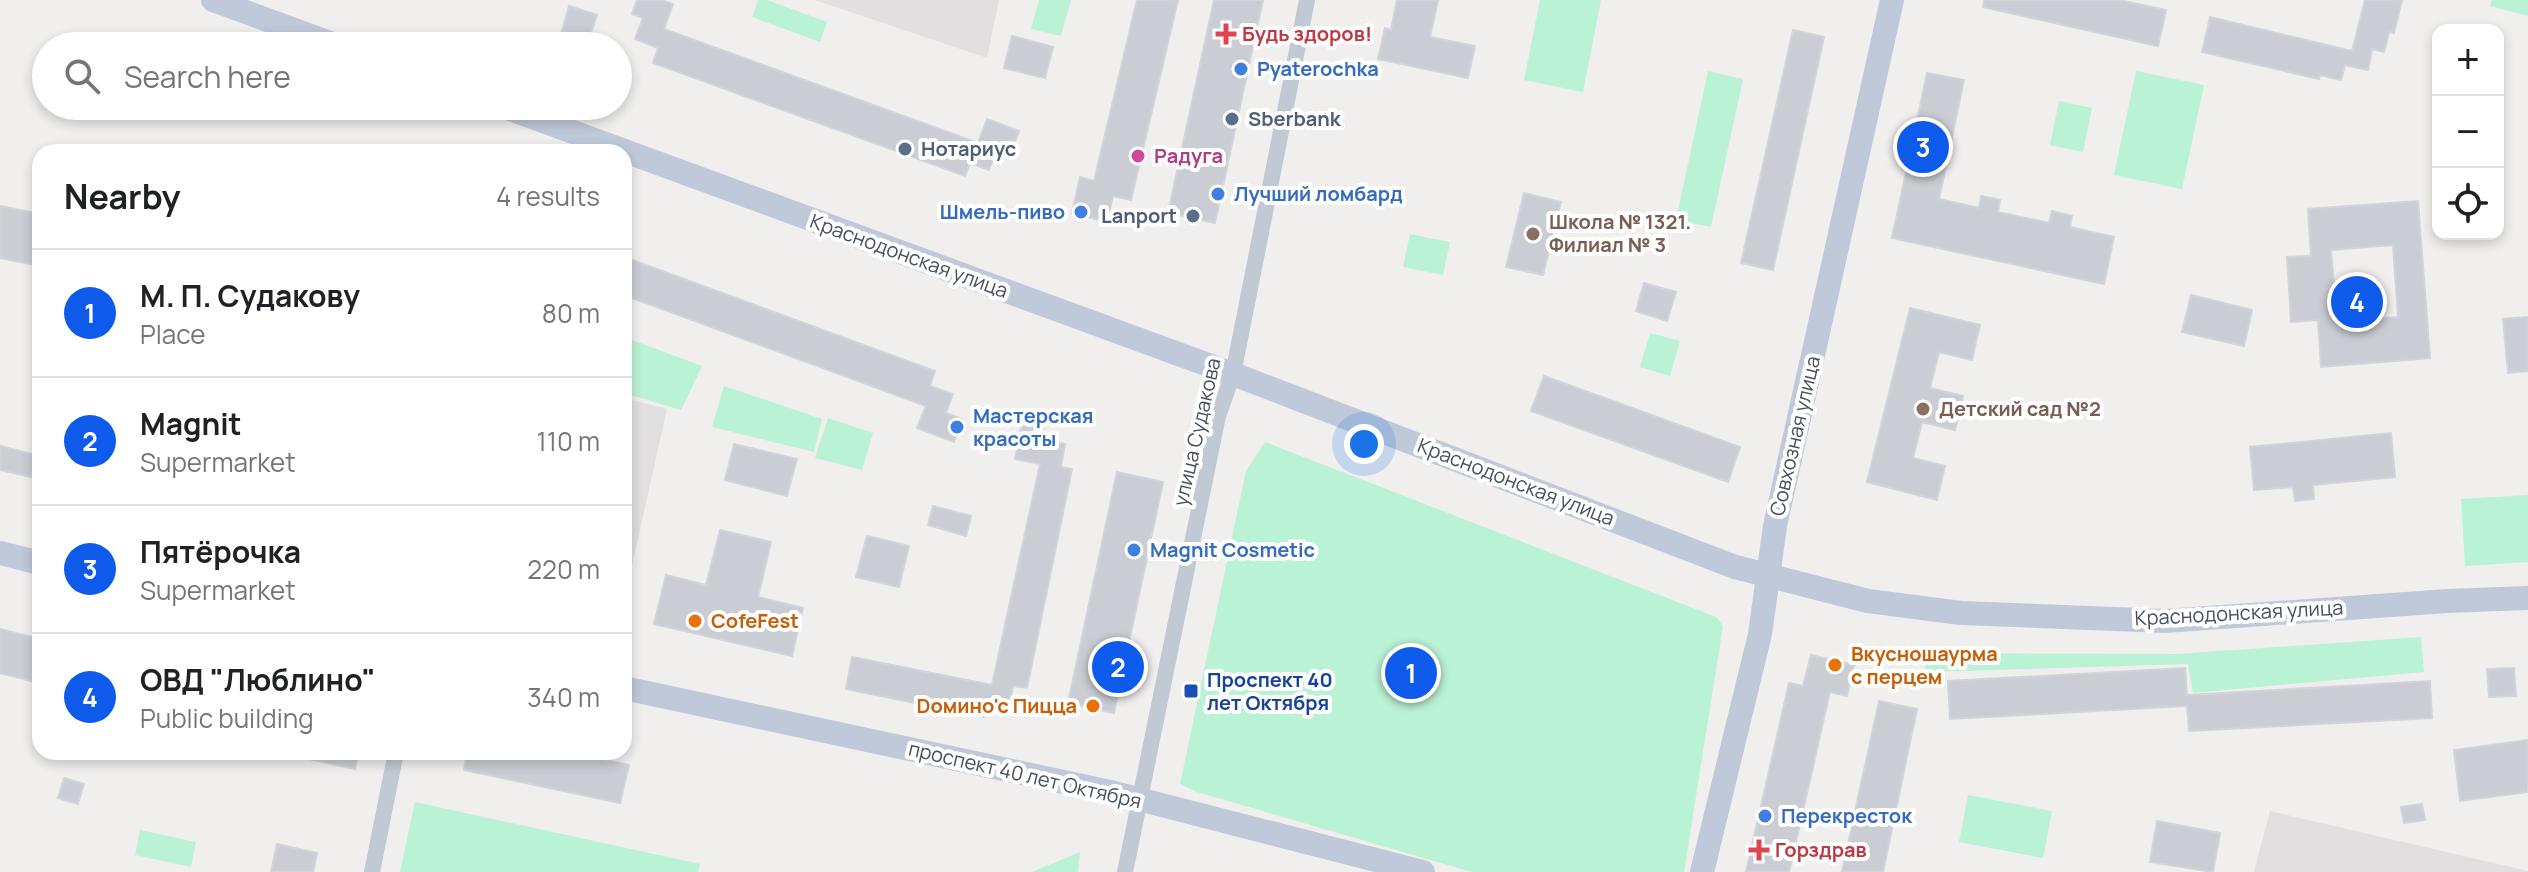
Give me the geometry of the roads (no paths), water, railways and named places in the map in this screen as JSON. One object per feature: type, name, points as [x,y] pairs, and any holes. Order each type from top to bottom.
[{"type":"main road","points":[[213,0],[300,32]]},
{"type":"main road","name":"Совхозная улица","points":[[1702,872],[1760,634],[1775,526],[1892,0]]},
{"type":"main road","name":"Краснодонская улица","points":[[540,120],[606,144]]},
{"type":"main road","name":"Краснодонская улица","points":[[632,154],[1233,374],[1735,567],[1868,601],[1961,613],[2165,621],[2528,598]]},
{"type":"main road","points":[[0,553],[32,561]]},
{"type":"main road","name":"проспект 40 лет Октября","points":[[632,690],[1140,800],[1423,872]]},
{"type":"street","name":"улица Судакова","points":[[1125,872],[1218,416],[1233,374],[1307,0]]},
{"type":"street","points":[[372,872],[394,760]]},
{"type":"place","name":"Будь здоров!","points":[[1226,34]]},
{"type":"place","name":"Pyaterochka","points":[[1241,69]]},
{"type":"place","name":"Sberbank","points":[[1232,119]]},
{"type":"place","name":"Пятёрочка","points":[[1923,147]]},
{"type":"place","name":"Нотариус","points":[[905,149]]},
{"type":"place","name":"Радуга","points":[[1138,156]]},
{"type":"place","name":"Лучший ломбард","points":[[1218,194]]},
{"type":"place","name":"Шмель-пиво","points":[[1081,212]]},
{"type":"place","name":"Lanport","points":[[1193,216]]},
{"type":"place","name":"Школа № 1321. Филиал № 3","points":[[1533,234]]},
{"type":"place","name":"ОВД \"Люблино\"","points":[[2357,302]]},
{"type":"place","name":"Детский сад №2","points":[[1923,409]]},
{"type":"place","name":"Мастерская красоты","points":[[957,427]]},
{"type":"place","name":"Magnit Cosmetic","points":[[1134,550]]},
{"type":"place","name":"CofeFest","points":[[695,621]]},
{"type":"place","name":"Вкусношаурма с перцем","points":[[1835,665]]},
{"type":"place","name":"Magnit","points":[[1118,667]]},
{"type":"place","name":"М. П. Судакову","points":[[1411,673]]},
{"type":"place","name":"Проспект 40 лет Октября","points":[[1191,691]]},
{"type":"place","name":"Dомино'с Пицца","points":[[1093,706]]},
{"type":"place","name":"Перекресток","points":[[1765,816]]},
{"type":"place","name":"Горздрав","points":[[1759,850]]}]
